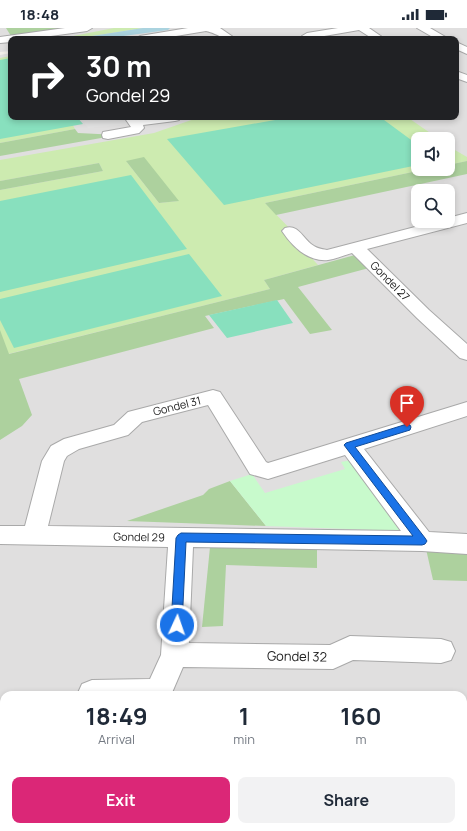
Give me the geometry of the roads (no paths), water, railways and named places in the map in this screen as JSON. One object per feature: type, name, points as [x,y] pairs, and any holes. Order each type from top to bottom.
[{"type":"street","points":[[38,36],[67,33],[88,28]]},
{"type":"street","points":[[158,36],[206,28],[216,30],[226,36]]},
{"type":"street","points":[[307,36],[357,28]]},
{"type":"street","points":[[362,28],[375,36]]},
{"type":"street","points":[[422,28],[438,36]]},
{"type":"street","points":[[108,135],[135,130],[138,128],[132,120]]},
{"type":"street","name":"Gondel 27","points":[[290,231],[305,248],[313,253],[327,255],[467,218]]},
{"type":"street","name":"Gondel 27","points":[[356,248],[423,314],[467,354]]},
{"type":"street","name":"Gondel 31","points":[[34,535],[53,461],[59,451],[72,444],[121,430],[135,417],[213,397],[258,468],[268,471],[349,445]]},
{"type":"street","points":[[422,541],[349,445],[467,408]]},
{"type":"street","name":"Gondel 29","points":[[0,534],[422,541],[467,544]]},
{"type":"street","points":[[158,691],[175,655],[181,538]]},
{"type":"street","name":"Gondel 32","points":[[175,655],[333,657],[350,648],[441,651]]},
{"type":"water","points":[[143,28],[170,28],[168,30],[123,36],[92,36]]}]
